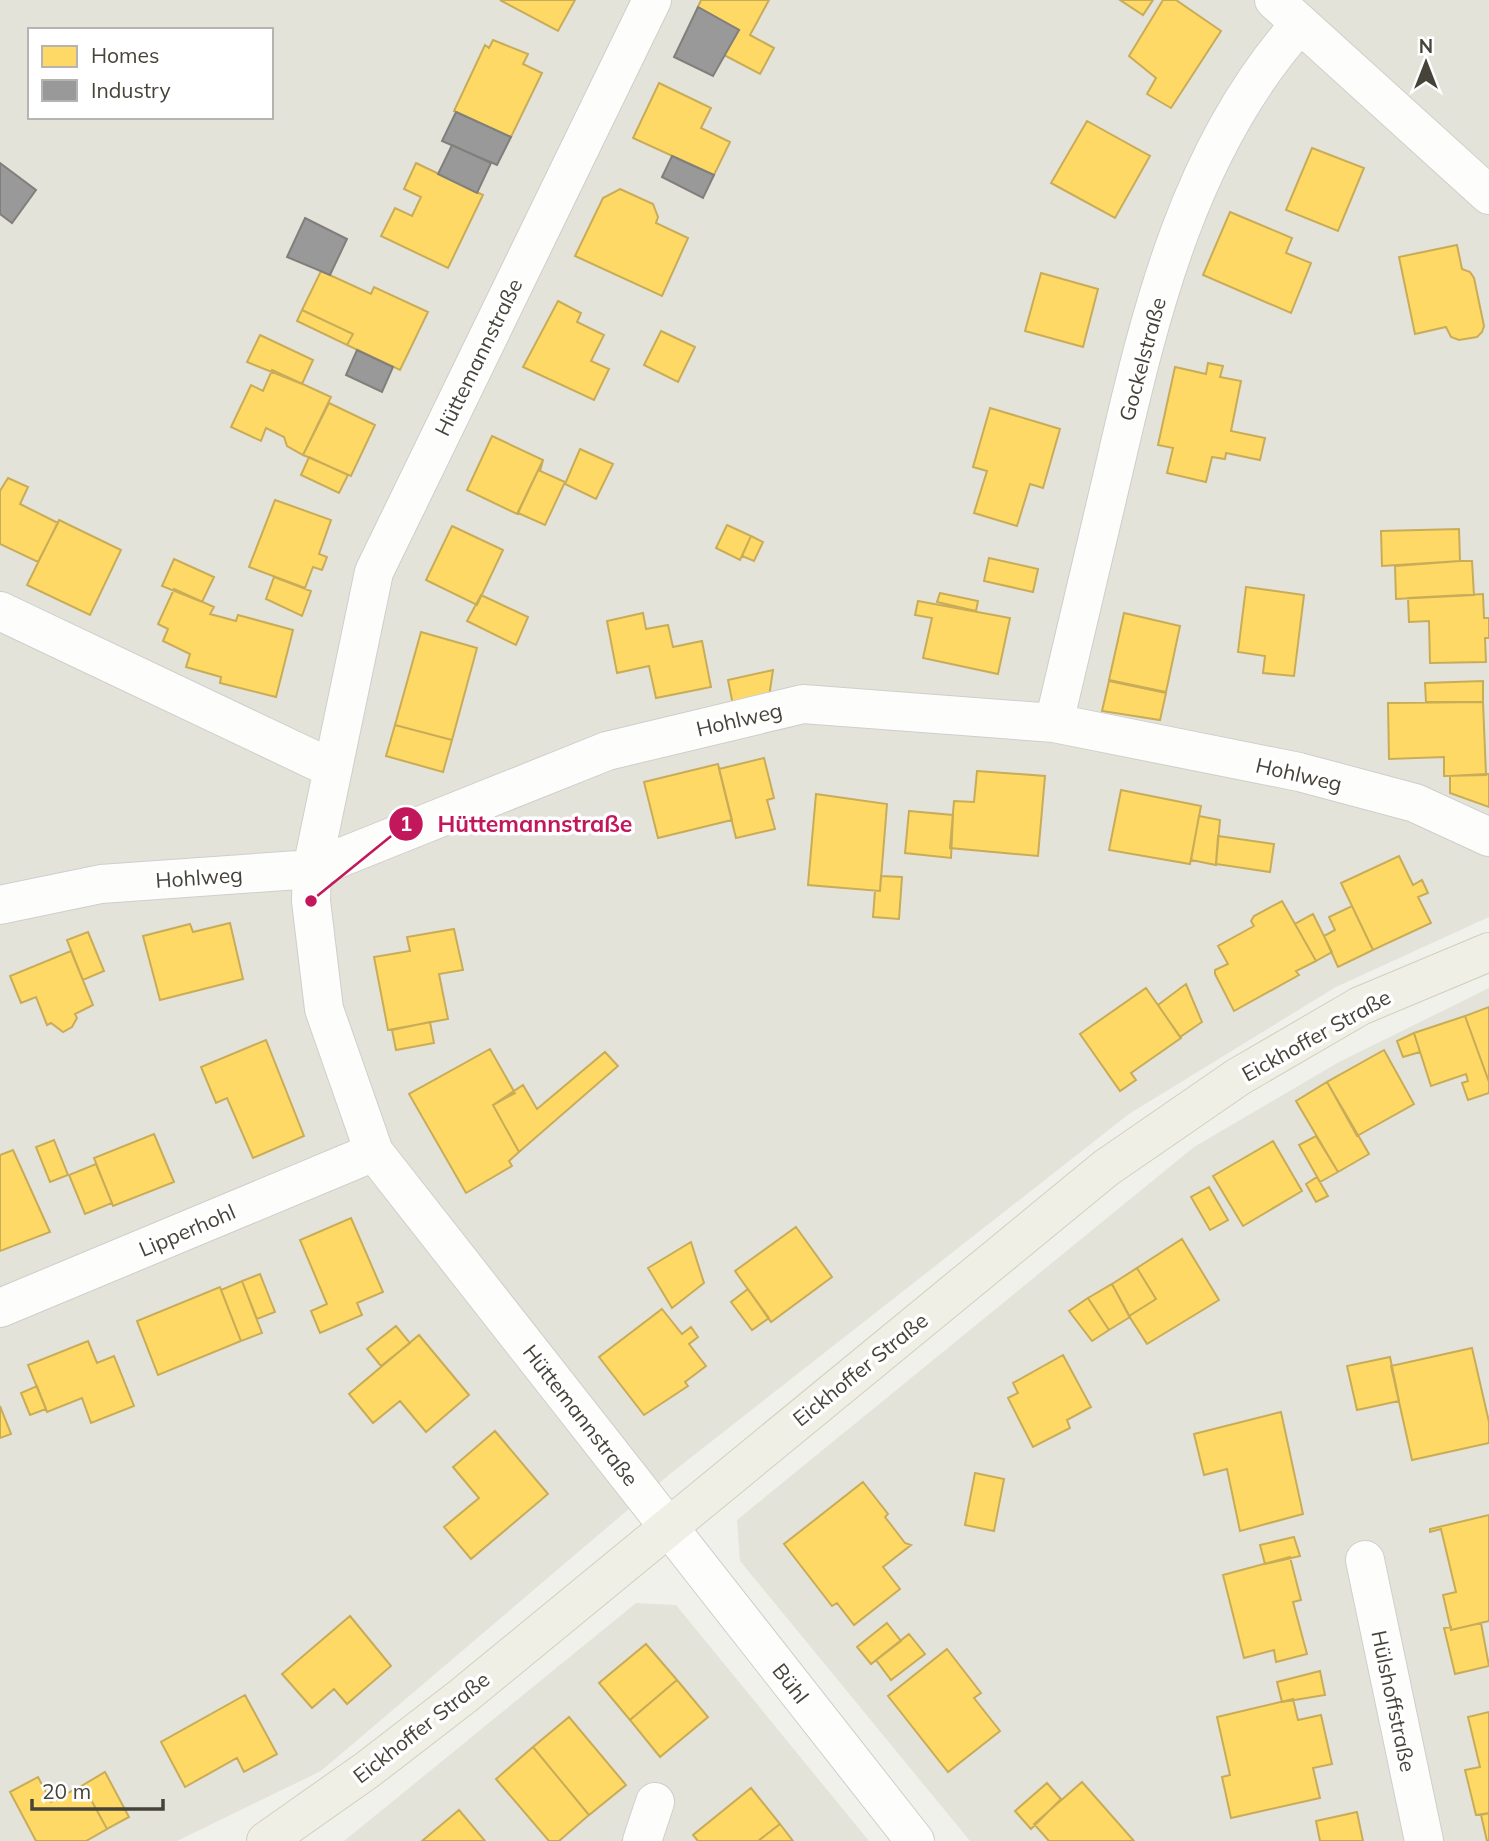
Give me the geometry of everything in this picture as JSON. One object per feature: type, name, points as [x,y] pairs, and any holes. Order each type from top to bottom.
[{"type":"main road","name":"Eickhoffer Straße","points":[[266,1841],[367,1770],[463,1696],[1106,1168],[1238,1077],[1360,1006],[1489,952]]},
{"type":"street","name":"Hüttemannstraße","points":[[652,0],[374,572],[312,869],[311,901],[324,1009],[374,1152],[667,1526]]},
{"type":"street","points":[[1287,12],[1489,195]]},
{"type":"street","name":"Gockelstraße","points":[[1054,723],[1147,326],[1194,192],[1274,54],[1287,12]]},
{"type":"street","points":[[0,611],[333,769]]},
{"type":"street","name":"Hohlweg","points":[[0,905],[101,884],[312,869],[607,751],[803,704],[1054,723],[1312,775],[1415,803],[1489,837]]},
{"type":"street","name":"Lipperhohl","points":[[0,1308],[374,1152]]},
{"type":"street","name":"Bühl","points":[[667,1526],[915,1841]]},
{"type":"street","name":"Hülshoffstraße","points":[[1365,1560],[1424,1841]]},
{"type":"street","points":[[642,1841],[655,1802]]},
{"type":"shaded area","points":[[0,0],[1489,0],[1489,917],[1336,987],[1129,1114],[670,1474],[321,1771],[177,1841],[0,1841]]},
{"type":"shaded area","points":[[1489,988],[1489,1841],[970,1841],[740,1561],[737,1520],[1194,1147],[1339,1062]]},
{"type":"shaded area","points":[[636,1603],[676,1605],[869,1841],[344,1841]]},
{"type":"building: Homes","points":[[500,0],[575,0],[558,31]]},
{"type":"building: Homes","points":[[701,0],[769,0],[750,35],[774,48],[760,74],[724,55],[739,30],[698,7]]},
{"type":"building: Homes","points":[[1120,0],[1153,0],[1143,15]]},
{"type":"building: Homes","points":[[1163,0],[1176,0],[1221,31],[1171,108],[1147,94],[1156,78],[1129,56]]},
{"type":"building: Homes","points":[[493,40],[528,54],[523,64],[542,73],[511,137],[454,111],[485,45],[489,48]]},
{"type":"building: Homes","points":[[659,83],[711,108],[701,128],[730,142],[714,175],[633,138]]},
{"type":"building: Homes","points":[[1087,121],[1150,156],[1115,218],[1051,183]]},
{"type":"building: Homes","points":[[1312,148],[1364,168],[1338,231],[1286,210]]},
{"type":"building: Homes","points":[[416,163],[483,195],[448,268],[381,236],[395,208],[412,216],[421,197],[404,189]]},
{"type":"building: Homes","points":[[620,189],[653,204],[658,217],[656,223],[688,238],[662,296],[575,256],[603,198]]},
{"type":"building: Homes","points":[[1230,212],[1292,238],[1286,253],[1311,263],[1291,313],[1203,275]]},
{"type":"building: Homes","points":[[1457,245],[1462,269],[1470,272],[1474,278],[1484,326],[1482,332],[1477,337],[1459,340],[1451,337],[1446,327],[1415,334],[1399,257]]},
{"type":"building: Homes","points":[[321,271],[371,294],[374,287],[428,312],[400,370],[347,345],[353,334],[302,310]]},
{"type":"building: Homes","points":[[1041,273],[1098,289],[1083,347],[1025,331]]},
{"type":"building: Homes","points":[[558,301],[581,313],[577,322],[604,335],[591,361],[609,369],[594,400],[523,367]]},
{"type":"building: Homes","points":[[302,310],[353,334],[347,345],[297,321]]},
{"type":"building: Homes","points":[[661,331],[695,347],[678,382],[644,365]]},
{"type":"building: Homes","points":[[260,335],[313,360],[302,384],[247,362]]},
{"type":"building: Homes","points":[[1208,363],[1223,366],[1220,377],[1241,381],[1231,431],[1265,438],[1260,460],[1226,453],[1225,459],[1212,457],[1206,482],[1167,473],[1173,448],[1158,445],[1175,367],[1206,374]]},
{"type":"building: Homes","points":[[272,370],[331,397],[303,455],[287,446],[284,437],[266,428],[261,441],[231,427],[251,385],[263,391]]},
{"type":"building: Homes","points":[[329,403],[375,425],[351,476],[303,455]]},
{"type":"building: Homes","points":[[990,408],[1060,429],[1043,488],[1030,484],[1017,526],[974,513],[987,471],[973,467]]},
{"type":"building: Homes","points":[[492,436],[543,460],[517,514],[467,490]]},
{"type":"building: Homes","points":[[580,449],[613,464],[596,499],[565,484]]},
{"type":"building: Homes","points":[[309,457],[348,475],[339,493],[301,475]]},
{"type":"building: Homes","points":[[543,460],[540,471],[565,482],[545,525],[518,513]]},
{"type":"building: Homes","points":[[8,478],[28,487],[20,504],[58,523],[38,562],[0,544],[0,491]]},
{"type":"building: Homes","points":[[275,500],[331,520],[319,554],[327,557],[322,570],[313,567],[305,588],[249,567]]},
{"type":"building: Homes","points":[[59,520],[121,550],[90,615],[27,585]]},
{"type":"building: Homes","points":[[727,525],[751,536],[740,560],[716,548]]},
{"type":"building: Homes","points":[[452,526],[503,550],[477,605],[426,580]]},
{"type":"building: Homes","points":[[1459,529],[1460,561],[1382,566],[1381,531]]},
{"type":"building: Homes","points":[[751,536],[763,542],[754,561],[742,556]]},
{"type":"building: Homes","points":[[989,558],[1038,569],[1033,592],[984,581]]},
{"type":"building: Homes","points":[[174,559],[214,577],[202,602],[162,586]]},
{"type":"building: Homes","points":[[1472,561],[1474,595],[1396,599],[1395,566]]},
{"type":"building: Homes","points":[[274,577],[311,591],[302,616],[266,599]]},
{"type":"building: Homes","points":[[1246,587],[1304,595],[1294,676],[1263,673],[1265,656],[1238,652]]},
{"type":"building: Homes","points":[[174,589],[214,607],[210,614],[236,621],[238,615],[293,630],[276,697],[220,683],[221,677],[186,667],[190,654],[163,641],[168,629],[158,624]]},
{"type":"building: Homes","points":[[940,593],[978,601],[976,611],[937,602]]},
{"type":"building: Homes","points":[[1483,594],[1484,618],[1489,618],[1489,638],[1485,638],[1486,662],[1430,663],[1429,621],[1409,622],[1408,598]]},
{"type":"building: Homes","points":[[481,595],[528,617],[516,645],[467,621]]},
{"type":"building: Homes","points":[[918,601],[1010,618],[998,674],[923,658],[932,618],[915,615]]},
{"type":"building: Homes","points":[[643,613],[646,629],[668,625],[673,647],[702,641],[711,687],[656,698],[649,666],[617,673],[607,621]]},
{"type":"building: Homes","points":[[1124,613],[1180,626],[1166,692],[1109,680]]},
{"type":"building: Homes","points":[[421,632],[477,648],[452,740],[395,725]]},
{"type":"building: Homes","points":[[773,670],[769,697],[733,705],[728,680]]},
{"type":"building: Homes","points":[[1109,681],[1166,693],[1160,720],[1102,711]]},
{"type":"building: Homes","points":[[1483,681],[1483,702],[1426,702],[1425,683]]},
{"type":"building: Homes","points":[[1483,702],[1486,775],[1444,776],[1444,757],[1389,759],[1388,703]]},
{"type":"building: Homes","points":[[395,725],[452,740],[443,772],[386,756]]},
{"type":"building: Homes","points":[[764,758],[774,798],[767,800],[775,829],[736,838],[719,769]]},
{"type":"building: Homes","points":[[718,764],[732,820],[658,838],[644,782]]},
{"type":"building: Homes","points":[[977,771],[1045,776],[1038,856],[950,848],[954,801],[974,802]]},
{"type":"building: Homes","points":[[1489,774],[1489,807],[1450,793],[1450,776]]},
{"type":"building: Homes","points":[[1121,790],[1201,806],[1190,864],[1109,850]]},
{"type":"building: Homes","points":[[816,794],[887,804],[880,891],[808,885]]},
{"type":"building: Homes","points":[[909,811],[953,815],[951,858],[905,853]]},
{"type":"building: Homes","points":[[1199,816],[1220,820],[1216,865],[1191,860]]},
{"type":"building: Homes","points":[[1218,836],[1274,844],[1270,872],[1216,864]]},
{"type":"building: Homes","points":[[1399,856],[1413,885],[1422,880],[1428,893],[1418,897],[1431,923],[1373,950],[1341,883]]},
{"type":"building: Homes","points":[[881,876],[902,877],[899,919],[873,917],[875,891],[880,891]]},
{"type":"building: Homes","points":[[1282,901],[1316,961],[1296,971],[1299,975],[1234,1011],[1215,974],[1215,970],[1228,964],[1218,946],[1254,926],[1251,921],[1254,916]]},
{"type":"building: Homes","points":[[1352,906],[1373,950],[1338,967],[1324,936],[1335,930],[1329,917]]},
{"type":"building: Homes","points":[[1313,914],[1332,952],[1316,961],[1295,924]]},
{"type":"building: Homes","points":[[230,923],[243,979],[160,1000],[143,936],[190,924],[193,932]]},
{"type":"building: Homes","points":[[454,929],[463,970],[439,974],[448,1019],[388,1030],[374,957],[410,951],[407,937]]},
{"type":"building: Homes","points":[[88,932],[104,971],[83,980],[67,940]]},
{"type":"building: Homes","points":[[71,951],[93,1005],[75,1014],[77,1018],[72,1027],[63,1032],[51,1023],[47,1025],[36,997],[21,1003],[10,976]]},
{"type":"building: Homes","points":[[1186,984],[1202,1022],[1180,1037],[1158,1005]]},
{"type":"building: Homes","points":[[1146,988],[1181,1038],[1131,1073],[1136,1080],[1120,1091],[1080,1034]]},
{"type":"building: Homes","points":[[1489,1007],[1489,1082],[1465,1016]]},
{"type":"building: Homes","points":[[1465,1016],[1489,1082],[1489,1093],[1468,1100],[1462,1083],[1468,1081],[1466,1074],[1431,1086],[1414,1033]]},
{"type":"building: Homes","points":[[430,1022],[434,1043],[396,1050],[392,1030]]},
{"type":"building: Homes","points":[[1414,1033],[1420,1052],[1403,1057],[1397,1041]]},
{"type":"building: Homes","points":[[266,1040],[304,1136],[253,1158],[227,1098],[216,1103],[201,1067]]},
{"type":"building: Homes","points":[[490,1049],[515,1093],[493,1105],[519,1152],[509,1161],[512,1166],[466,1193],[409,1094]]},
{"type":"building: Homes","points":[[1384,1050],[1414,1104],[1357,1136],[1327,1082]]},
{"type":"building: Homes","points":[[605,1052],[618,1066],[519,1152],[493,1105],[523,1085],[537,1109]]},
{"type":"building: Homes","points":[[1327,1082],[1369,1154],[1338,1172],[1296,1101]]},
{"type":"building: Homes","points":[[154,1134],[174,1182],[113,1206],[94,1158]]},
{"type":"building: Homes","points":[[1316,1136],[1338,1172],[1320,1182],[1299,1145]]},
{"type":"building: Homes","points":[[54,1140],[68,1175],[50,1182],[36,1147]]},
{"type":"building: Homes","points":[[1273,1141],[1302,1191],[1243,1226],[1213,1176]]},
{"type":"building: Homes","points":[[13,1150],[50,1232],[0,1251],[0,1155]]},
{"type":"building: Homes","points":[[96,1164],[112,1203],[85,1214],[69,1175]]},
{"type":"building: Homes","points":[[1317,1177],[1328,1196],[1316,1202],[1306,1184]]},
{"type":"building: Homes","points":[[1209,1187],[1228,1220],[1210,1230],[1191,1197]]},
{"type":"building: Homes","points":[[351,1218],[383,1292],[357,1303],[362,1315],[320,1333],[311,1311],[327,1304],[300,1240]]},
{"type":"building: Homes","points":[[796,1227],[832,1277],[771,1322],[735,1271]]},
{"type":"building: Homes","points":[[1182,1239],[1219,1300],[1147,1344],[1129,1316],[1156,1299],[1137,1268]]},
{"type":"building: Homes","points":[[691,1242],[704,1283],[672,1308],[648,1268]]},
{"type":"building: Homes","points":[[1137,1268],[1156,1299],[1129,1316],[1112,1284]]},
{"type":"building: Homes","points":[[260,1274],[275,1312],[257,1319],[242,1281]]},
{"type":"building: Homes","points":[[242,1281],[262,1333],[241,1341],[221,1290]]},
{"type":"building: Homes","points":[[1112,1284],[1130,1317],[1109,1330],[1088,1298]]},
{"type":"building: Homes","points":[[220,1287],[241,1341],[158,1375],[137,1321]]},
{"type":"building: Homes","points":[[748,1289],[769,1318],[752,1330],[731,1302]]},
{"type":"building: Homes","points":[[1088,1298],[1109,1330],[1092,1341],[1069,1311]]},
{"type":"building: Homes","points":[[662,1309],[682,1334],[691,1327],[698,1337],[689,1344],[706,1366],[685,1382],[688,1386],[644,1415],[599,1357]]},
{"type":"building: Homes","points":[[396,1326],[410,1343],[381,1366],[367,1349]]},
{"type":"building: Homes","points":[[419,1335],[469,1395],[426,1432],[400,1401],[373,1423],[349,1394]]},
{"type":"building: Homes","points":[[88,1341],[97,1363],[114,1356],[134,1406],[91,1423],[82,1398],[47,1412],[28,1365]]},
{"type":"building: Homes","points":[[1472,1348],[1489,1422],[1489,1443],[1412,1460],[1391,1366]]},
{"type":"building: Homes","points":[[1063,1355],[1091,1407],[1067,1420],[1070,1428],[1033,1447],[1008,1398],[1018,1393],[1013,1383]]},
{"type":"building: Homes","points":[[1390,1357],[1399,1401],[1357,1410],[1347,1366]]},
{"type":"building: Homes","points":[[37,1386],[46,1409],[30,1415],[21,1393]]},
{"type":"building: Homes","points":[[0,1406],[11,1434],[0,1438]]},
{"type":"building: Homes","points":[[1281,1412],[1303,1514],[1240,1531],[1227,1469],[1204,1475],[1194,1434]]},
{"type":"building: Homes","points":[[495,1431],[548,1494],[471,1559],[444,1527],[479,1498],[453,1467]]},
{"type":"building: Homes","points":[[975,1473],[1004,1479],[994,1531],[965,1525]]},
{"type":"building: Homes","points":[[863,1482],[888,1514],[885,1517],[905,1543],[911,1545],[883,1567],[900,1589],[854,1625],[837,1603],[832,1606],[784,1544]]},
{"type":"building: Homes","points":[[1489,1515],[1489,1621],[1451,1630],[1443,1595],[1456,1592],[1441,1529],[1430,1532],[1430,1529]]},
{"type":"building: Homes","points":[[1294,1537],[1300,1556],[1265,1564],[1260,1545]]},
{"type":"building: Homes","points":[[1290,1557],[1301,1600],[1293,1602],[1307,1654],[1276,1662],[1274,1650],[1244,1658],[1223,1575]]},
{"type":"building: Homes","points":[[350,1616],[391,1666],[347,1704],[334,1689],[312,1708],[282,1674]]},
{"type":"building: Homes","points":[[887,1623],[901,1641],[871,1664],[857,1647]]},
{"type":"building: Homes","points":[[1481,1623],[1489,1666],[1455,1674],[1444,1628],[1451,1627],[1451,1630]]},
{"type":"building: Homes","points":[[909,1634],[925,1654],[891,1680],[876,1660]]},
{"type":"building: Homes","points":[[646,1644],[677,1680],[630,1720],[599,1683]]},
{"type":"building: Homes","points":[[947,1649],[981,1693],[974,1698],[1000,1731],[948,1772],[888,1696]]},
{"type":"building: Homes","points":[[1320,1671],[1325,1695],[1282,1702],[1277,1682]]},
{"type":"building: Homes","points":[[677,1680],[708,1717],[660,1757],[630,1720]]},
{"type":"building: Homes","points":[[245,1695],[277,1754],[244,1772],[237,1758],[185,1787],[161,1742]]},
{"type":"building: Homes","points":[[1293,1699],[1298,1720],[1321,1715],[1332,1764],[1313,1768],[1320,1798],[1231,1818],[1222,1777],[1230,1775],[1217,1717]]},
{"type":"building: Homes","points":[[1489,1712],[1489,1813],[1476,1815],[1465,1770],[1480,1767],[1468,1717]]},
{"type":"building: Homes","points":[[569,1717],[626,1785],[589,1815],[533,1747]]},
{"type":"building: Homes","points":[[533,1747],[589,1815],[559,1841],[549,1841],[496,1779]]},
{"type":"building: Homes","points":[[105,1772],[129,1817],[107,1829],[83,1785]]},
{"type":"building: Homes","points":[[38,1777],[51,1802],[83,1785],[107,1829],[86,1841],[36,1841],[10,1792]]},
{"type":"building: Homes","points":[[1082,1782],[1134,1841],[1049,1841],[1034,1824]]},
{"type":"building: Homes","points":[[1047,1783],[1061,1799],[1031,1829],[1015,1811]]},
{"type":"building: Homes","points":[[751,1788],[780,1824],[758,1841],[698,1841],[693,1835]]},
{"type":"building: Homes","points":[[459,1810],[485,1841],[422,1841]]},
{"type":"building: Homes","points":[[1357,1812],[1363,1841],[1320,1841],[1316,1821]]},
{"type":"building: Homes","points":[[1489,1813],[1489,1841],[1487,1841],[1481,1815]]},
{"type":"building: Homes","points":[[780,1824],[793,1841],[758,1841]]},
{"type":"building: Industry","points":[[698,7],[739,30],[713,76],[674,57]]},
{"type":"building: Industry","points":[[456,112],[511,137],[497,165],[442,141]]},
{"type":"building: Industry","points":[[452,145],[491,163],[477,193],[438,174]]},
{"type":"building: Industry","points":[[672,156],[714,175],[703,198],[662,177]]},
{"type":"building: Industry","points":[[0,163],[36,190],[12,223],[0,214]]},
{"type":"building: Industry","points":[[305,218],[347,239],[330,275],[287,257]]},
{"type":"building: Industry","points":[[357,350],[393,367],[382,392],[346,375]]},
{"type":"place","name":"Hüttemannstraße","points":[[311,901]]}]
